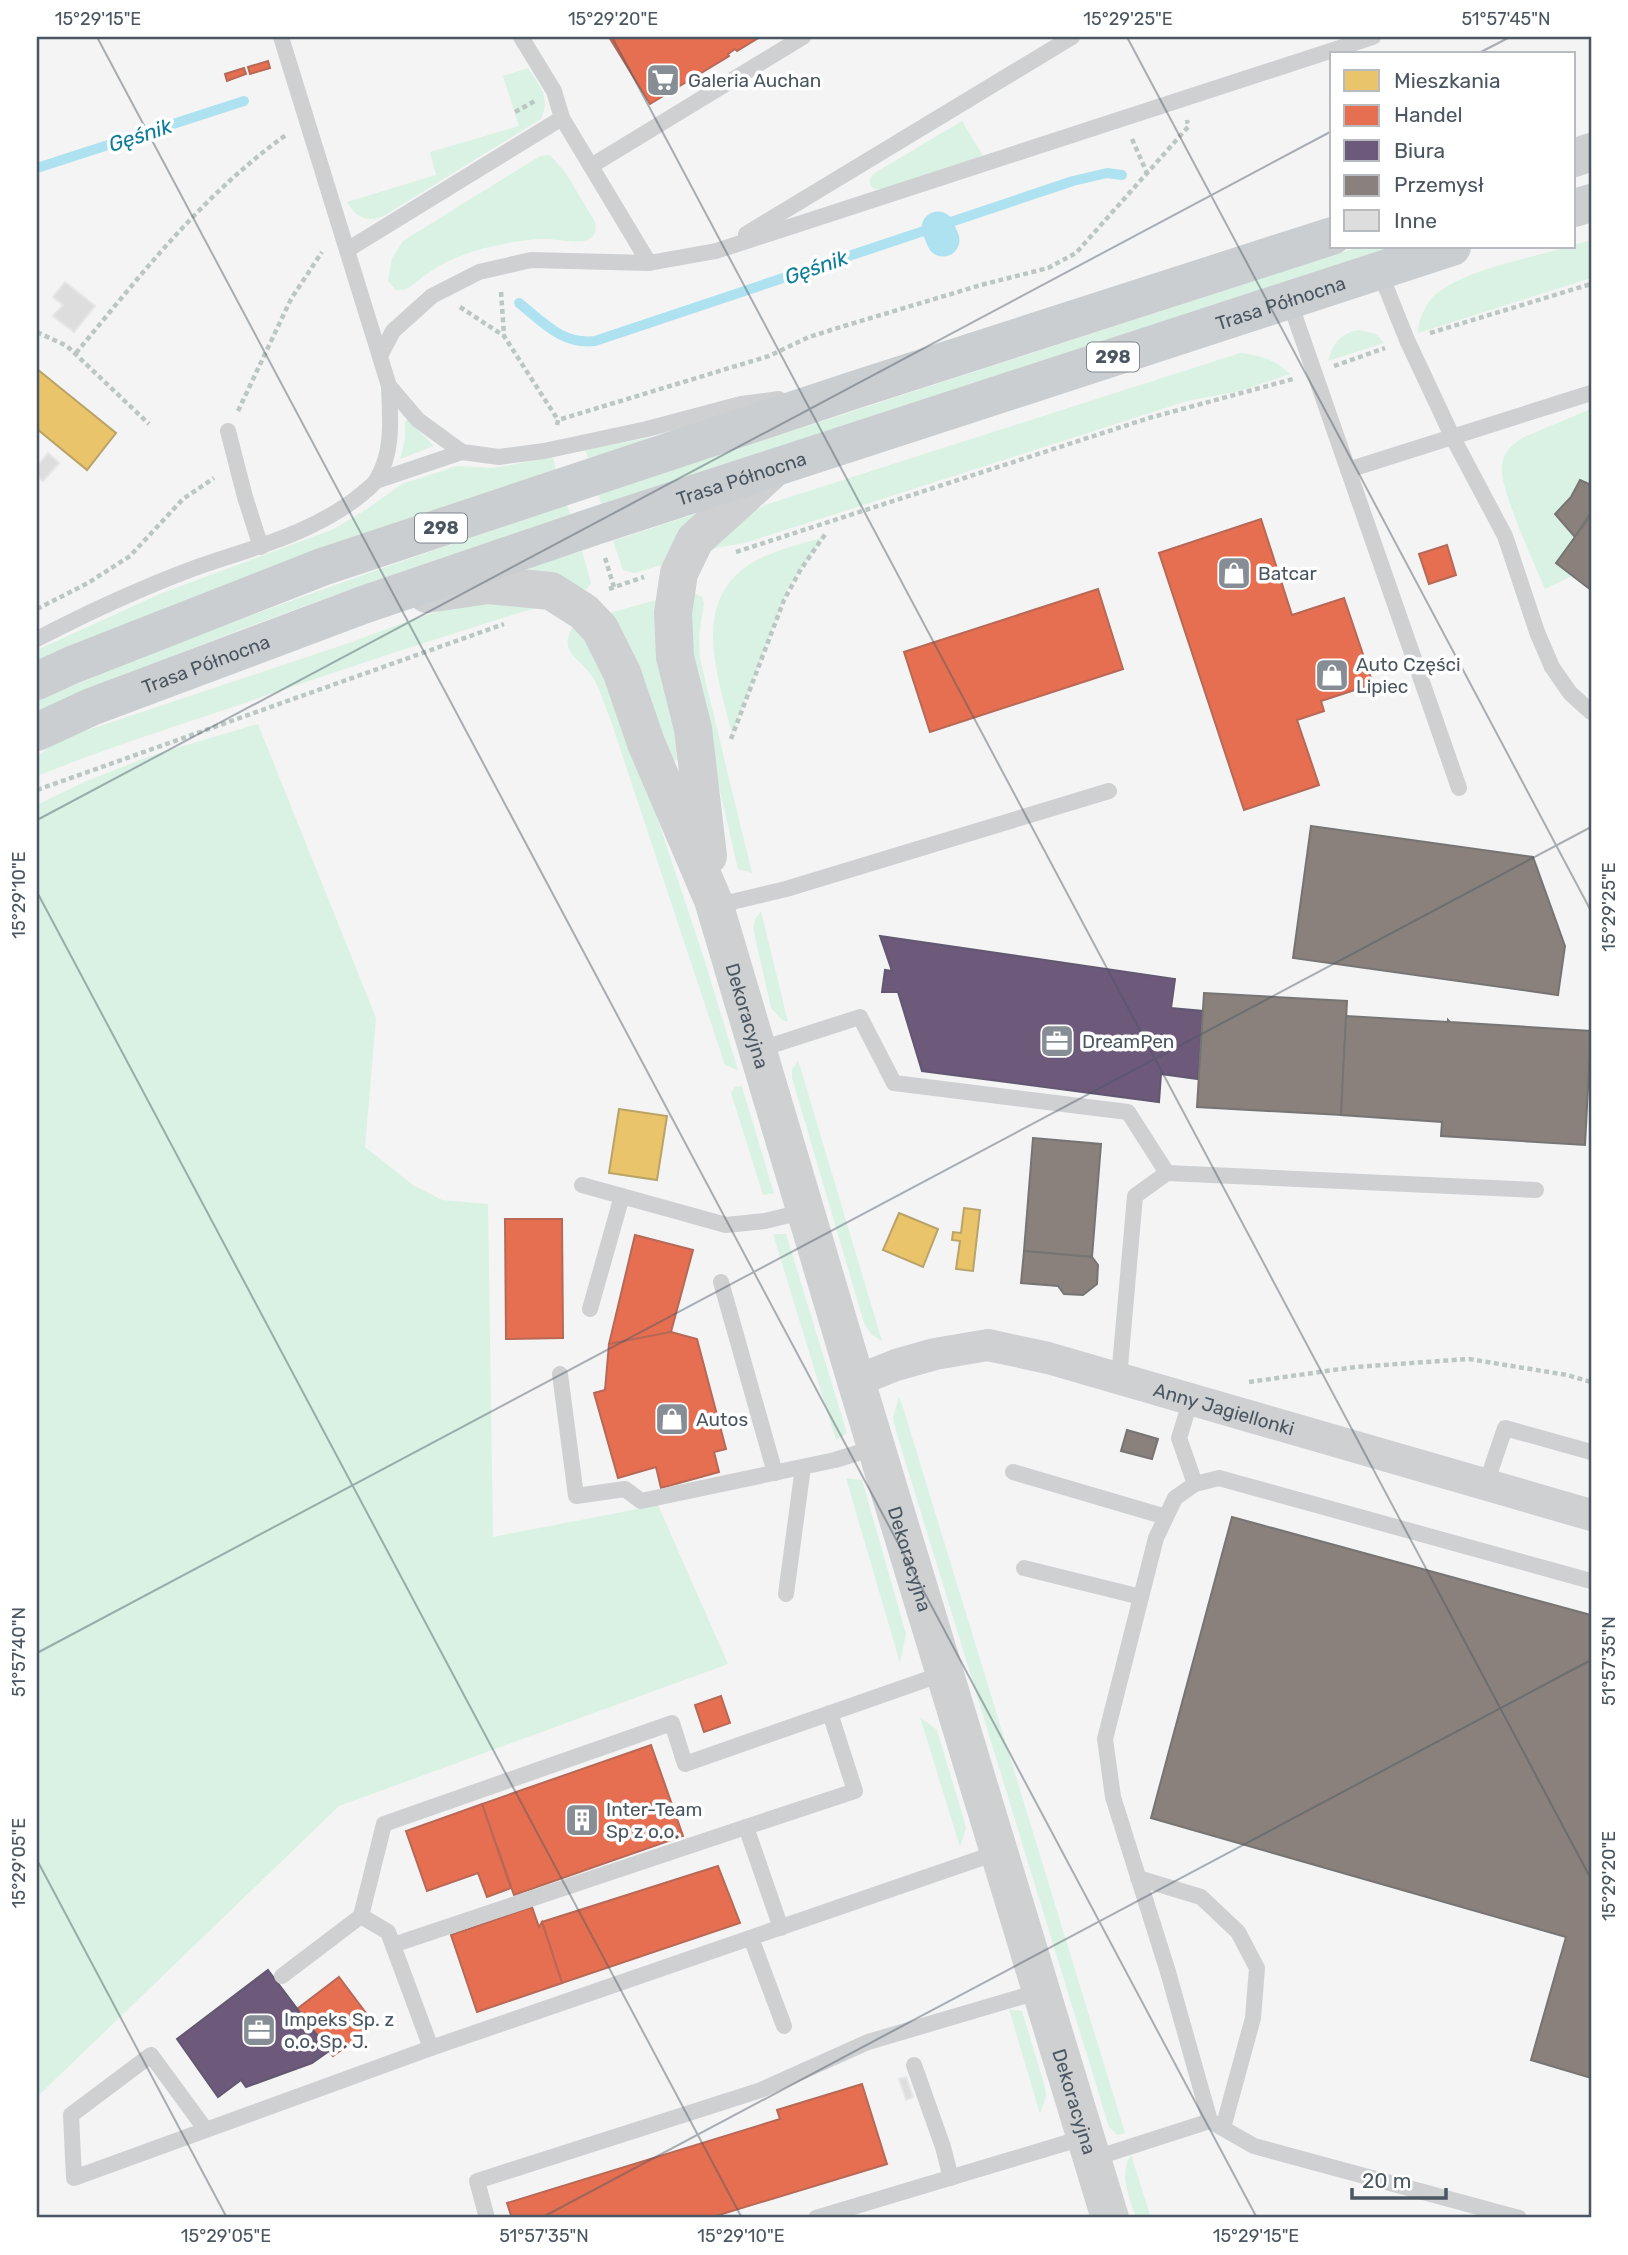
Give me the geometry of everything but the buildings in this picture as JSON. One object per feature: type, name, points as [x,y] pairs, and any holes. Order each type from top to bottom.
[{"type":"main road","name":"298","points":[[37,681],[322,567],[851,391],[1330,237]]},
{"type":"main road","name":"Trasa Północna","points":[[37,732],[91,707],[363,605],[1449,248]]},
{"type":"street","name":"Dekoracyjna","points":[[714,903],[693,729],[675,657],[673,613],[679,573],[695,540],[774,468]]},
{"type":"street","name":"Dekoracyjna","points":[[363,605],[488,585],[551,591],[584,612],[600,629],[622,673],[646,743],[714,903],[1110,2218]]},
{"type":"street","name":"Anny Jagiellonki","points":[[856,1381],[934,1354],[988,1345],[1048,1357],[1591,1514]]},
{"type":"lane","points":[[281,37],[389,386],[391,428],[388,454],[376,481]]},
{"type":"lane","points":[[521,37],[554,91],[562,118],[649,263]]},
{"type":"lane","points":[[591,166],[803,37]]},
{"type":"lane","points":[[716,251],[1072,37]]},
{"type":"lane","points":[[380,356],[393,331],[439,293],[479,272],[531,260],[649,263],[716,251],[1373,37]]},
{"type":"lane","points":[[346,250],[562,118]]},
{"type":"lane","points":[[1379,270],[1407,340],[1453,438],[1505,536],[1537,632],[1552,667],[1570,693],[1591,712]]},
{"type":"lane","points":[[1289,300],[1312,373],[1459,788]]},
{"type":"lane","points":[[389,386],[418,421],[462,452]]},
{"type":"lane","points":[[37,639],[85,614],[192,569],[261,547],[340,512],[376,481],[462,452],[499,457],[544,451],[647,429],[741,404],[851,391]]},
{"type":"lane","points":[[1348,470],[1591,393]]},
{"type":"lane","points":[[228,431],[261,547]]},
{"type":"lane","points":[[714,903],[786,889],[1109,791]]},
{"type":"lane","points":[[758,1050],[860,1017],[894,1083],[1128,1112],[1167,1173]]},
{"type":"lane","points":[[1119,1378],[1135,1196],[1167,1173],[1536,1190]]},
{"type":"lane","points":[[582,1185],[726,1225],[765,1221],[806,1211]]},
{"type":"lane","points":[[590,1309],[622,1196]]},
{"type":"lane","points":[[721,1282],[775,1473]]},
{"type":"lane","points":[[560,1374],[576,1496],[625,1489],[641,1501],[803,1467],[877,1447]]},
{"type":"lane","points":[[1191,1399],[1179,1438],[1195,1485]]},
{"type":"lane","points":[[1486,1484],[1504,1428],[1591,1452]]},
{"type":"lane","points":[[786,1594],[803,1467]]},
{"type":"lane","points":[[1013,1472],[1166,1517]]},
{"type":"lane","points":[[1217,2124],[1113,1797],[1105,1739],[1156,1538],[1175,1498],[1195,1485],[1219,1478],[1591,1581]]},
{"type":"lane","points":[[1024,1568],[1142,1597]]},
{"type":"lane","points":[[282,1976],[361,1916],[384,1824],[672,1723],[685,1765],[945,1672]]},
{"type":"lane","points":[[393,1945],[855,1791],[830,1713]]},
{"type":"lane","points":[[746,1828],[781,1928]]},
{"type":"lane","points":[[206,2130],[151,2055],[71,2115],[74,2178],[432,2048],[999,1852]]},
{"type":"lane","points":[[1138,1878],[1201,1897],[1238,1933],[1257,1968],[1253,2018],[1217,2124]]},
{"type":"lane","points":[[361,1916],[388,1932],[432,2048]]},
{"type":"lane","points":[[751,1938],[784,2026]]},
{"type":"lane","points":[[487,2218],[477,2181],[761,2090],[868,2042],[1041,1991]]},
{"type":"lane","points":[[914,2065],[951,2178]]},
{"type":"lane","points":[[816,2218],[951,2178],[1217,2124],[1254,2146],[1519,2218]]},
{"type":"path","points":[[558,420],[769,356],[809,337],[844,326],[1048,268],[1076,253],[1188,127],[1185,98]]},
{"type":"path","points":[[76,354],[171,240],[257,155],[307,120]]},
{"type":"path","points":[[1115,121],[1123,135],[1133,140],[1147,173]]},
{"type":"path","points":[[228,431],[291,299],[339,226]]},
{"type":"path","points":[[503,267],[501,297],[504,336]]},
{"type":"path","points":[[723,555],[762,545],[1149,418],[1312,373],[1407,340],[1591,284]]},
{"type":"path","points":[[439,293],[504,336],[564,429]]},
{"type":"path","points":[[37,332],[68,346],[149,424]]},
{"type":"path","points":[[37,608],[88,583],[130,556],[183,499],[214,478]]},
{"type":"path","points":[[728,747],[785,600],[801,569],[827,533]]},
{"type":"path","points":[[604,554],[614,587]]},
{"type":"path","points":[[606,589],[647,576]]},
{"type":"path","points":[[37,790],[515,620]]},
{"type":"path","points":[[1244,1383],[1257,1379],[1355,1367],[1469,1359],[1567,1375],[1591,1382]]},
{"type":"green space","points":[[528,68],[540,86],[544,98],[541,119],[382,217],[366,218],[350,207],[347,202],[436,175],[430,152],[519,126],[503,76]]},
{"type":"green space","points":[[962,121],[983,156],[881,189],[870,185],[873,174]]},
{"type":"green space","points":[[550,155],[565,172],[595,222],[592,237],[579,241],[541,239],[497,245],[446,262],[405,289],[396,290],[388,281],[392,258],[403,241],[540,156]]},
{"type":"green space","points":[[1591,240],[1591,278],[1418,333],[1424,309],[1436,294],[1453,283],[1501,265],[1563,248],[1576,248],[1576,244]]},
{"type":"green space","points":[[1355,248],[1392,248],[602,506],[598,494]]},
{"type":"green space","points":[[1358,330],[1376,334],[1384,343],[1328,361],[1338,340]]},
{"type":"green space","points":[[1240,353],[1267,359],[1290,374],[1240,391],[1187,401],[745,543],[705,550],[748,514],[765,505]]},
{"type":"green space","points":[[1591,409],[1591,485],[1580,480],[1571,497],[1555,514],[1575,537],[1556,563],[1572,576],[1545,589],[1506,491],[1502,466],[1504,457],[1509,449],[1524,437]]},
{"type":"green space","points":[[407,420],[434,446],[400,459],[405,439],[405,423]]},
{"type":"green space","points":[[652,437],[653,439],[589,460],[585,450]]},
{"type":"green space","points":[[553,457],[556,472],[37,662],[37,650],[162,593],[334,529],[402,484],[457,466],[494,468]]},
{"type":"green space","points":[[567,505],[571,516],[435,560],[234,632],[37,714],[37,701],[102,674],[366,574]]},
{"type":"green space","points":[[695,514],[669,563],[634,573],[623,570],[613,541]]},
{"type":"green space","points":[[822,538],[789,586],[732,734],[715,664],[713,640],[715,617],[721,596],[734,577],[755,561],[780,550]]},
{"type":"green space","points":[[582,551],[591,583],[578,594],[531,573],[528,568]]},
{"type":"green space","points":[[691,591],[702,597],[704,604],[699,635],[700,659],[752,873],[738,869],[689,657]]},
{"type":"green space","points":[[488,598],[545,605],[317,678],[113,747],[37,776],[37,757],[52,745],[76,734],[416,618]]},
{"type":"green space","points":[[660,599],[680,759],[674,761],[602,615]]},
{"type":"green space","points":[[575,624],[606,663],[738,1070],[725,1065],[600,691],[592,676],[568,647],[570,633]]},
{"type":"green space","points":[[258,724],[376,1018],[365,1147],[413,1185],[442,1200],[488,1204],[493,1537],[658,1505],[728,1664],[339,1806],[37,2097],[37,805],[82,783],[150,756]]},
{"type":"green space","points":[[761,911],[788,1022],[782,1020],[771,1008],[753,928]]},
{"type":"green space","points":[[798,1060],[882,1341],[871,1334],[864,1323],[792,1078],[792,1070]]},
{"type":"green space","points":[[742,1086],[774,1193],[763,1195],[731,1093],[735,1087]]},
{"type":"green space","points":[[773,1234],[786,1234],[847,1433],[836,1440]]},
{"type":"green space","points":[[899,1397],[1125,2133],[1117,2135],[1109,2127],[896,1431],[893,1417]]},
{"type":"green space","points":[[846,1478],[862,1480],[906,1634],[900,1663]]},
{"type":"green space","points":[[920,1717],[937,1730],[966,1829],[960,1847]]},
{"type":"green space","points":[[1009,2009],[1022,2011],[1045,2087],[1046,2096],[1040,2114]]},
{"type":"green space","points":[[1131,2155],[1151,2218],[1136,2218],[1125,2178]]},
{"type":"waterway","name":"Gęśnik","points":[[37,168],[244,101]]},
{"type":"waterway","name":"Gęśnik","points":[[519,303],[563,336],[595,341],[1073,181],[1107,173],[1122,175]]},
{"type":"waterway","points":[[938,228],[943,240]]},
{"type":"place","name":"Galeria Auchan","points":[[663,80]]},
{"type":"place","name":"Batcar","points":[[1234,573]]},
{"type":"place","name":"Auto Części Lipiec","points":[[1332,675]]},
{"type":"place","name":"DreamPen","points":[[1057,1041]]},
{"type":"place","name":"Autos","points":[[672,1419]]},
{"type":"place","name":"Inter-Team Sp z o.o.","points":[[582,1820]]},
{"type":"place","name":"Impeks Sp. z o.o. Sp. J.","points":[[259,2030]]}]
